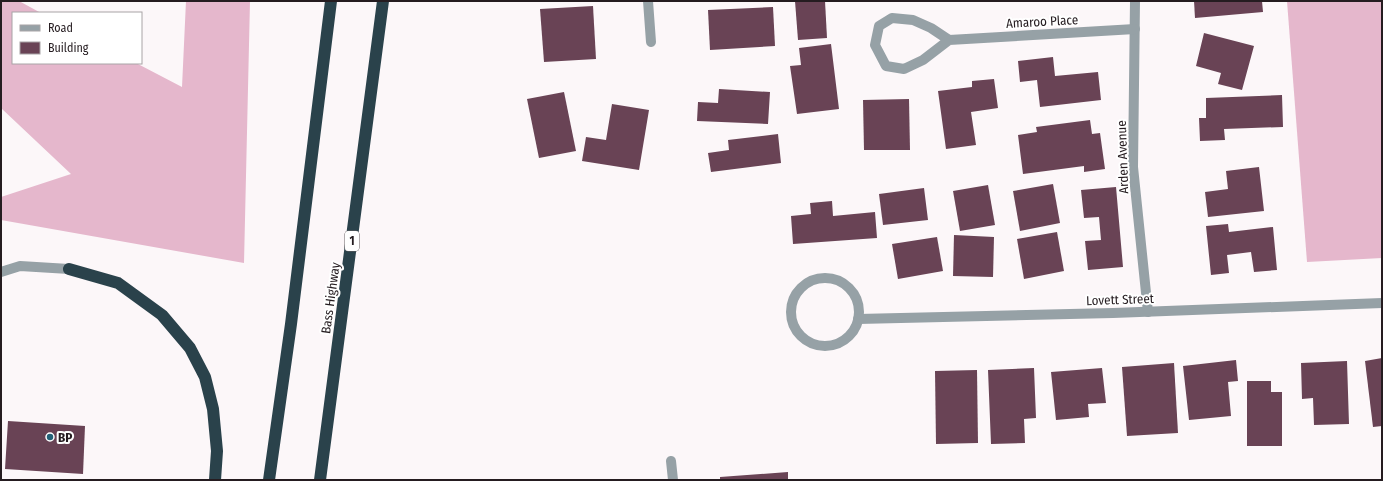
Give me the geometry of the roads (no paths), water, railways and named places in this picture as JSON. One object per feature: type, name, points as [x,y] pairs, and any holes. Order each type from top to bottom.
[{"type":"highway","points":[[268,480],[291,324],[331,1]]},
{"type":"highway","name":"Bass Highway","points":[[320,480],[383,1]]},
{"type":"highway","points":[[69,269],[118,283],[162,315],[190,348],[205,377],[213,409],[217,451],[215,480]]},
{"type":"street","points":[[648,1],[651,42]]},
{"type":"street","name":"Arden Avenue","points":[[1135,1],[1134,167],[1148,312]]},
{"type":"street","points":[[892,18],[913,20],[931,28],[950,40],[923,60],[904,69],[886,66],[875,45],[879,26],[892,18]]},
{"type":"street","name":"Amaroo Place","points":[[950,40],[1135,29]]},
{"type":"street","points":[[1,272],[20,266],[69,269]]},
{"type":"street","points":[[826,277],[837,279],[847,285],[854,293],[858,304],[858,319],[856,326],[849,336],[840,343],[829,346],[817,345],[807,341],[798,333],[792,323],[792,301],[797,291],[805,283],[815,278],[826,277]]},
{"type":"street","name":"Lovett Street","points":[[858,319],[1148,312],[1382,303]]},
{"type":"street","points":[[671,461],[673,480]]},
{"type":"place","name":"BP","points":[[50,437]]}]
